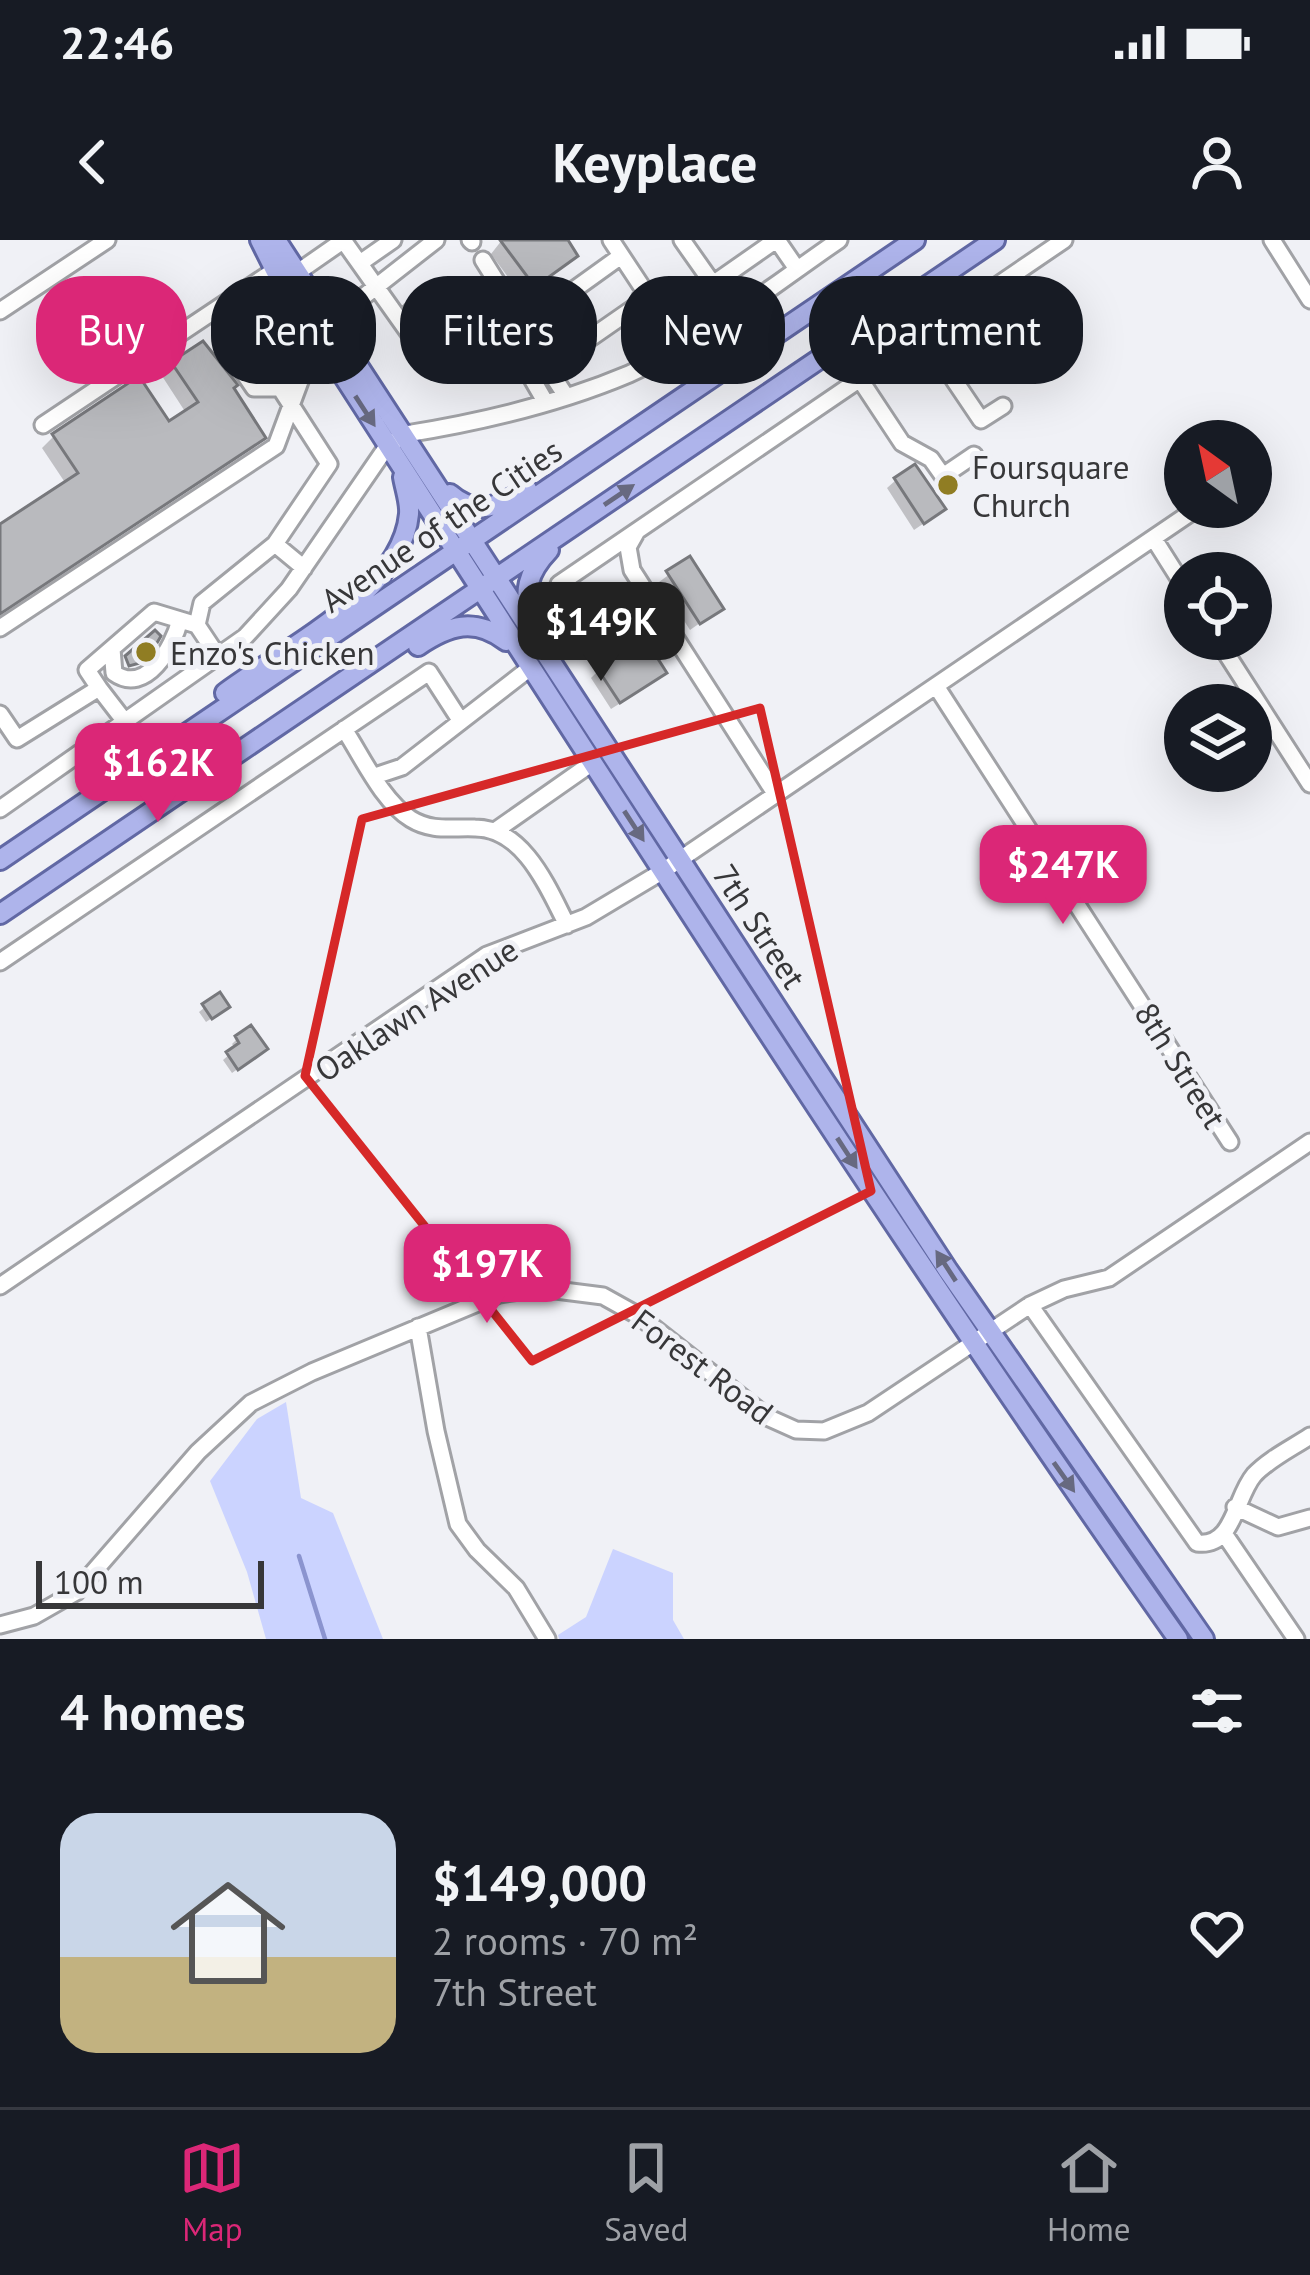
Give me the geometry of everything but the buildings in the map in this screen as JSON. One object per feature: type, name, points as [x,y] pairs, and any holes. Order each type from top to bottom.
[{"type":"main road","name":"7th Street","points":[[260,240],[279,276]]},
{"type":"main road","name":"7th Street","points":[[276,240],[301,276]]},
{"type":"main road","name":"Avenue of the Cities","points":[[785,328],[915,240]]},
{"type":"main road","points":[[0,914],[995,240]]},
{"type":"main road","name":"7th Street","points":[[348,384],[663,871],[981,1336],[1204,1639]]},
{"type":"main road","name":"7th Street","points":[[373,384],[1178,1639]]},
{"type":"main road","points":[[436,482],[463,506],[499,505],[613,430],[699,384]]},
{"type":"main road","name":"Avenue of the Cities","points":[[0,860],[703,384]]},
{"type":"main road","points":[[122,778],[385,573],[409,516],[393,453]]},
{"type":"main road","points":[[561,674],[530,615],[527,582],[542,557],[572,527]]},
{"type":"main road","points":[[249,746],[346,694],[445,629],[488,628],[526,661]]},
{"type":"street","points":[[0,311],[107,240]]},
{"type":"street","points":[[298,272],[343,240],[400,320]]},
{"type":"street","points":[[360,263],[393,240]]},
{"type":"street","points":[[376,294],[436,240]]},
{"type":"street","points":[[611,240],[635,276]]},
{"type":"street","points":[[682,240],[713,284],[777,240],[797,268]]},
{"type":"street","name":"Avenue of the Cities","points":[[785,276],[839,240]]},
{"type":"street","points":[[1011,276],[1064,240]]},
{"type":"street","points":[[1272,240],[1310,300]]},
{"type":"street","points":[[594,276],[621,256]]},
{"type":"street","points":[[483,260],[493,276]]},
{"type":"street","points":[[266,276],[275,270]]},
{"type":"street","points":[[380,292],[400,303]]},
{"type":"street","points":[[43,425],[211,313]]},
{"type":"street","name":"Avenue of the Cities","points":[[0,809],[219,658],[262,620],[406,434],[546,403],[621,377]]},
{"type":"street","points":[[251,384],[254,388],[282,388]]},
{"type":"street","points":[[112,649],[114,673],[125,681],[136,680],[171,650],[202,603],[274,544],[329,464],[279,384]]},
{"type":"street","points":[[282,388],[283,384]]},
{"type":"street","points":[[0,628],[276,446],[299,384]]},
{"type":"street","points":[[535,384],[546,403]]},
{"type":"street","points":[[558,384],[566,396]]},
{"type":"street","points":[[559,584],[850,384]]},
{"type":"street","points":[[863,384],[902,443],[931,458],[943,476],[974,455]]},
{"type":"street","points":[[957,384],[981,420],[1003,406]]},
{"type":"street","name":"Oaklawn Avenue","points":[[0,1286],[487,955],[567,925],[663,871],[1169,528]]},
{"type":"street","points":[[638,530],[628,547],[632,570],[776,795]]},
{"type":"street","points":[[1154,539],[1164,555]]},
{"type":"street","points":[[274,544],[304,568]]},
{"type":"street","points":[[126,723],[88,670],[154,612],[188,622],[219,658]]},
{"type":"street","points":[[1230,660],[1310,784]]},
{"type":"street","points":[[375,776],[402,767],[526,661]]},
{"type":"street","points":[[0,962],[429,672],[460,720]]},
{"type":"street","name":"8th Street","points":[[936,686],[1230,1142]]},
{"type":"street","points":[[0,714],[16,740],[99,688]]},
{"type":"street","points":[[344,729],[397,808],[415,821],[439,829],[494,831],[514,842],[567,925]]},
{"type":"street","points":[[494,831],[592,763]]},
{"type":"street","name":"Forest Road","points":[[0,1624],[34,1616],[76,1592],[198,1452],[251,1403],[283,1385],[499,1294],[563,1288],[603,1296],[639,1316],[766,1417],[809,1432],[850,1424],[1030,1305],[1064,1289],[1109,1278],[1310,1142]]},
{"type":"street","points":[[1030,1305],[1190,1537],[1206,1545],[1225,1534],[1255,1474],[1310,1436]]},
{"type":"street","points":[[418,1328],[458,1524],[477,1550],[517,1588],[548,1639]]},
{"type":"street","points":[[1235,1507],[1278,1527],[1310,1518]]},
{"type":"street","points":[[1225,1534],[1296,1639]]},
{"type":"highlighted area","points":[[760,708],[871,1191],[532,1361],[305,1076],[362,819]]},
{"type":"shaded area","points":[[286,1402],[301,1498],[333,1513],[383,1639],[266,1639],[247,1572],[210,1481],[257,1419]]},
{"type":"shaded area","points":[[613,1549],[673,1573],[673,1620],[684,1639],[559,1639],[558,1635],[586,1617]]},
{"type":"waterway","points":[[299,1556],[325,1639]]},
{"type":"place","name":"Foursquare Church","points":[[948,485]]},
{"type":"place","name":"Enzo's Chicken","points":[[146,652]]}]
